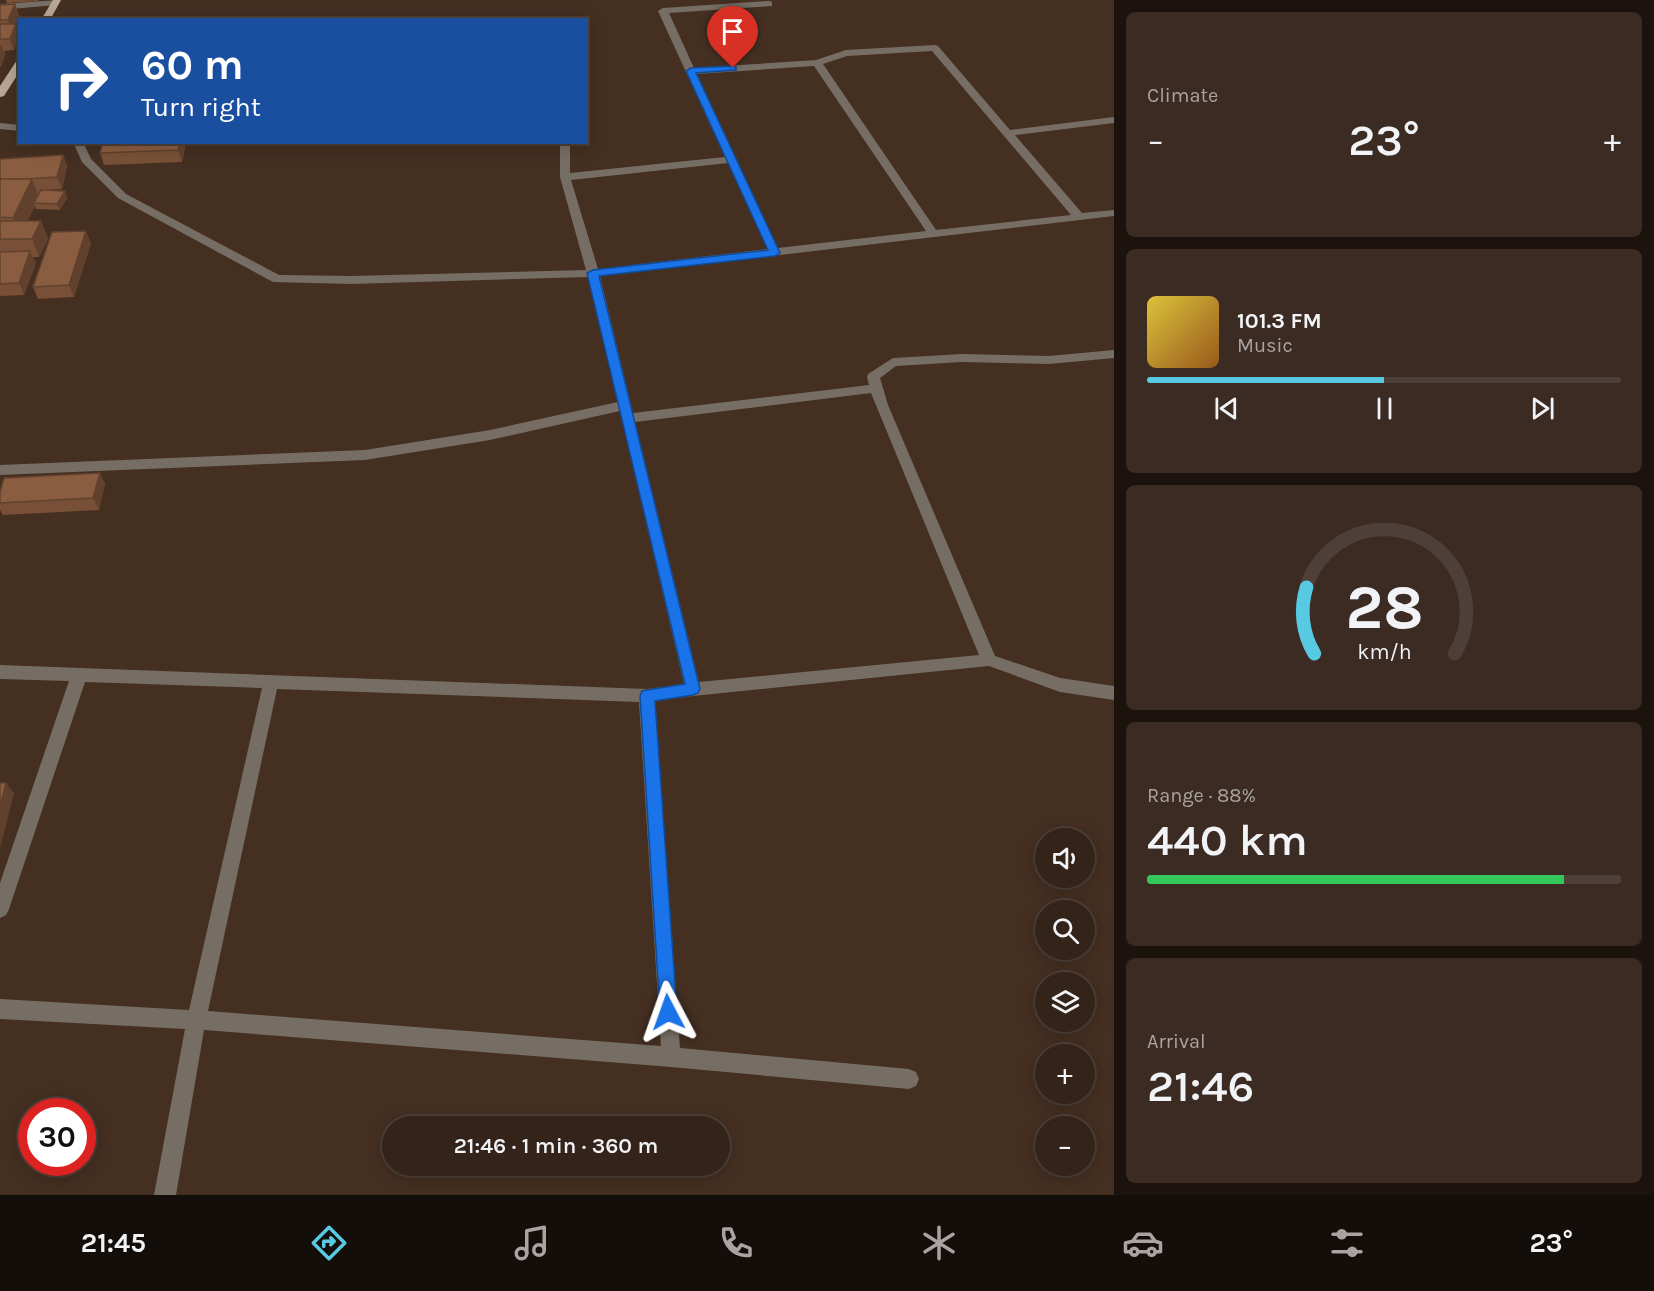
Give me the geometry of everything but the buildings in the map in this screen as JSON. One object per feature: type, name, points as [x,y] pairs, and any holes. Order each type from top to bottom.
[{"type":"main road","points":[[46,18],[56,1]]},
{"type":"main road","points":[[2,88],[18,65]]},
{"type":"street","points":[[666,0],[663,11],[775,253]]},
{"type":"street","points":[[0,7],[56,1]]},
{"type":"street","points":[[663,11],[769,4]]},
{"type":"street","points":[[691,71],[817,63],[846,53],[935,48],[1079,217]]},
{"type":"street","points":[[817,63],[933,234]]},
{"type":"street","points":[[1007,133],[1114,120]]},
{"type":"street","points":[[0,126],[18,128]]},
{"type":"street","points":[[79,144],[86,159],[122,196],[277,279],[351,280],[593,273],[1114,213]]},
{"type":"street","points":[[565,144],[565,177],[593,273],[693,689]]},
{"type":"street","points":[[565,177],[732,159]]},
{"type":"street","points":[[989,660],[881,405],[873,377],[893,362],[962,358],[1049,360],[1114,354]]},
{"type":"street","points":[[0,470],[364,455],[627,412],[876,388]]},
{"type":"street","points":[[0,672],[647,696],[693,689],[989,660],[1060,686],[1114,693]]},
{"type":"street","points":[[0,909],[79,675]]},
{"type":"street","points":[[165,1195],[196,1020],[272,682]]},
{"type":"street","points":[[647,696],[671,1057]]},
{"type":"street","points":[[0,1009],[196,1020],[671,1057],[909,1079]]},
{"type":"route","points":[[668,1012],[647,696],[693,689],[593,273],[775,253],[691,71],[733,68]]}]
